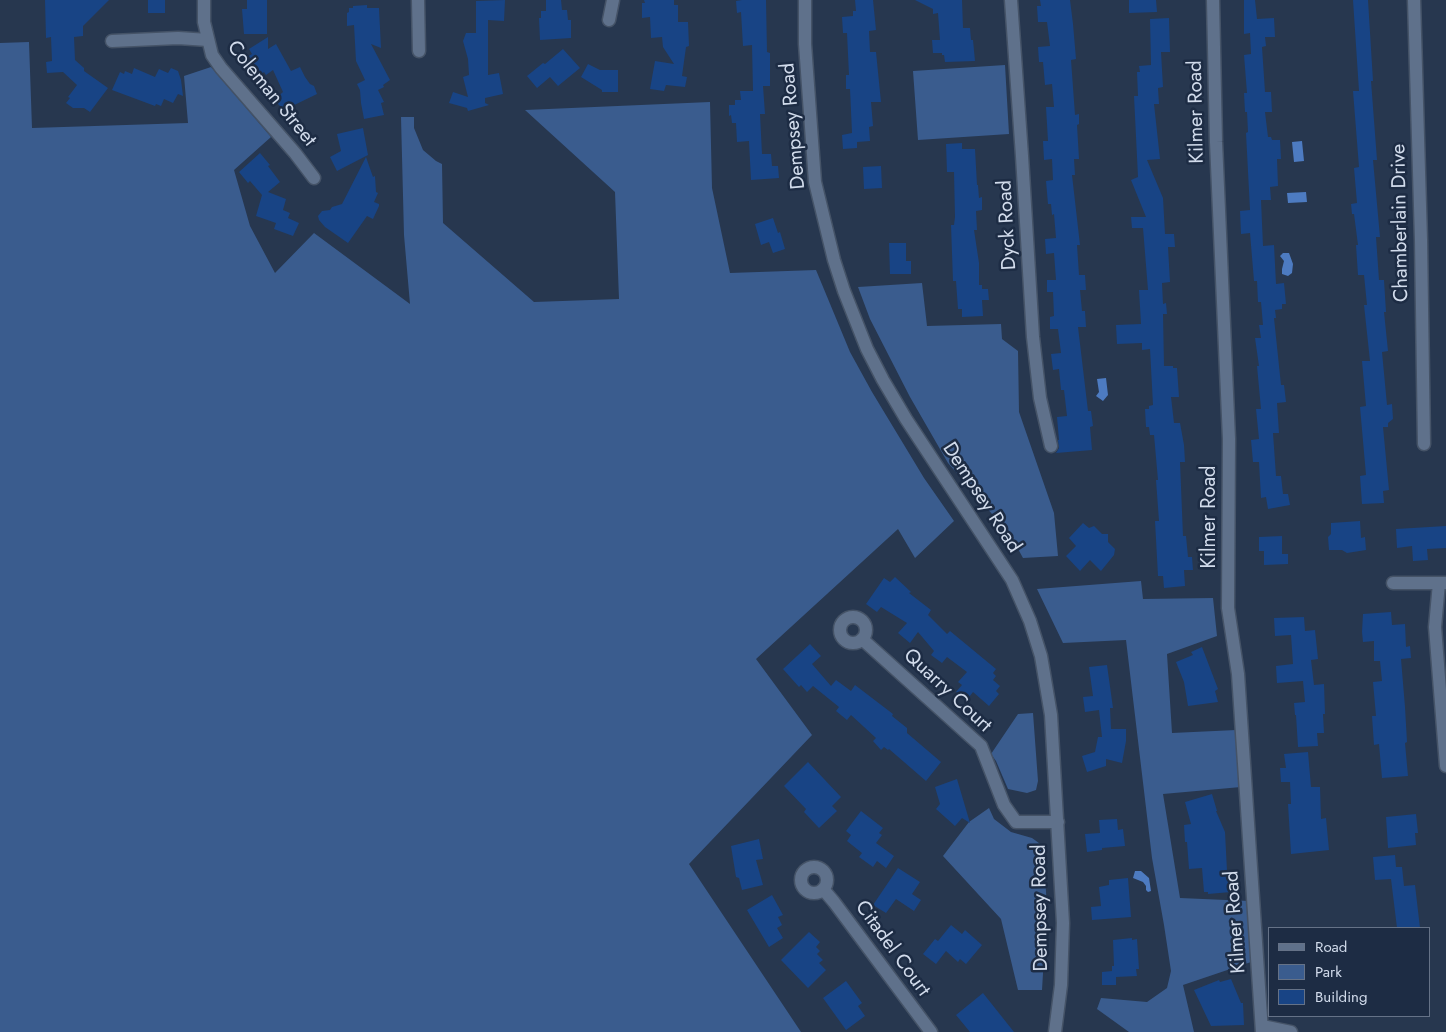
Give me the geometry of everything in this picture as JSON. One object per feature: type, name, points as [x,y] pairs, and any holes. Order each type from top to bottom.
[{"type":"street","name":"Coleman Street","points":[[204,0],[204,22],[212,55],[221,68],[296,153],[314,178]]},
{"type":"street","points":[[418,0],[419,50]]},
{"type":"street","points":[[609,20],[613,0]]},
{"type":"street","name":"Dempsey Road","points":[[805,0],[805,44],[816,182],[834,260],[856,324],[867,350],[906,419],[1012,580],[1036,638],[1051,715],[1058,822],[1063,932],[1061,985],[1055,1032]]},
{"type":"street","name":"Dyck Road","points":[[1011,0],[1033,337],[1040,398],[1051,446]]},
{"type":"street","name":"Kilmer Road","points":[[1213,0],[1216,142],[1229,439],[1228,608],[1238,674],[1262,1029]]},
{"type":"street","name":"Chamberlain Drive","points":[[1414,0],[1424,444]]},
{"type":"street","points":[[112,41],[178,38],[208,40]]},
{"type":"street","points":[[1393,583],[1442,583],[1435,628],[1446,766]]},
{"type":"street","name":"Quarry Court","points":[[862,639],[981,746],[1004,805],[1016,822],[1058,822]]},
{"type":"street","name":"Citadel Court","points":[[823,889],[931,1032]]},
{"type":"street","points":[[1262,1029],[1291,1032]]},
{"type":"green space","points":[[29,42],[32,128],[188,123],[184,76],[211,67],[271,137],[234,170],[250,226],[275,273],[314,233],[410,304],[404,235],[401,117],[414,117],[414,128],[423,150],[442,164],[443,223],[534,302],[619,299],[615,192],[525,110],[710,102],[712,188],[730,273],[816,270],[850,352],[924,478],[954,521],[915,558],[898,529],[756,659],[812,735],[689,864],[801,1032],[0,1032],[0,43]]},
{"type":"green space","points":[[1005,65],[1009,134],[918,140],[913,71]]},
{"type":"green space","points":[[922,283],[927,326],[1001,324],[1002,339],[1018,351],[1019,412],[1054,513],[1058,556],[1023,558],[1011,536],[948,463],[910,397],[870,319],[858,287]]},
{"type":"green space","points":[[1141,581],[1143,599],[1213,598],[1217,636],[1167,654],[1172,733],[1236,730],[1241,787],[1163,794],[1180,898],[1249,901],[1254,961],[1183,985],[1194,1032],[1129,1032],[1097,1009],[1101,998],[1147,1002],[1167,988],[1171,971],[1152,858],[1126,640],[1063,643],[1037,589]]},
{"type":"green space","points":[[1033,713],[1038,781],[1036,790],[1027,793],[1008,789],[991,754],[1018,714]]},
{"type":"green space","points":[[989,808],[994,819],[1011,832],[1032,838],[1043,846],[1047,907],[1042,990],[1018,990],[1001,919],[943,856],[969,822]]},
{"type":"shaded area","points":[[1302,141],[1304,161],[1294,162],[1292,142]]},
{"type":"shaded area","points":[[1306,192],[1307,202],[1288,203],[1287,193]]},
{"type":"shaded area","points":[[1283,253],[1289,253],[1293,264],[1292,273],[1288,276],[1282,274],[1284,261],[1280,256]]},
{"type":"shaded area","points":[[1106,378],[1108,395],[1103,401],[1096,396],[1099,392],[1097,379]]},
{"type":"shaded area","points":[[1135,871],[1141,871],[1149,878],[1151,891],[1148,892],[1146,890],[1143,882],[1133,878]]},
{"type":"building","points":[[45,0],[109,0],[83,26],[83,36],[74,37],[75,60],[84,68],[84,71],[108,88],[90,112],[84,108],[73,108],[66,103],[77,85],[63,72],[47,73],[46,62],[52,61],[51,37],[46,38]]},
{"type":"building","points":[[148,0],[165,0],[165,13],[148,13]]},
{"type":"building","points":[[247,0],[267,0],[267,34],[244,34],[242,9],[247,9]]},
{"type":"building","points":[[505,0],[504,21],[488,20],[488,75],[499,73],[503,94],[485,98],[485,103],[489,105],[468,111],[467,108],[449,103],[453,92],[468,97],[463,77],[469,75],[468,59],[463,41],[466,33],[476,33],[476,1]]},
{"type":"building","points":[[546,0],[561,0],[562,10],[567,10],[568,20],[571,20],[571,38],[540,40],[539,18],[541,18],[541,11],[546,11]]},
{"type":"building","points":[[644,0],[674,0],[674,5],[678,5],[678,22],[688,22],[689,46],[686,47],[682,76],[687,77],[685,87],[666,85],[664,91],[650,89],[655,61],[674,64],[663,47],[662,37],[651,38],[650,17],[642,18],[642,3],[645,3]]},
{"type":"building","points":[[766,0],[767,52],[770,53],[770,86],[763,86],[765,114],[760,114],[762,154],[771,154],[772,166],[778,166],[779,178],[751,180],[749,141],[737,142],[736,123],[732,123],[731,115],[729,116],[729,105],[735,105],[735,100],[741,100],[740,91],[753,91],[752,45],[743,46],[741,12],[737,13],[736,1]]},
{"type":"building","points":[[855,0],[873,0],[876,30],[869,31],[870,52],[876,52],[881,102],[871,102],[873,126],[869,127],[870,141],[857,142],[857,148],[843,149],[842,135],[852,133],[850,89],[846,89],[846,75],[849,75],[847,33],[843,33],[842,17],[853,16],[853,11],[856,11]]},
{"type":"building","points":[[915,0],[962,0],[963,28],[970,28],[975,61],[945,62],[942,53],[933,53],[932,40],[940,40],[938,13],[933,14],[933,9]]},
{"type":"building","points":[[1040,0],[1070,0],[1073,24],[1076,59],[1071,60],[1075,115],[1079,114],[1079,124],[1077,125],[1079,159],[1074,159],[1075,175],[1072,175],[1080,245],[1077,245],[1079,275],[1085,275],[1086,290],[1080,290],[1082,311],[1085,311],[1086,327],[1078,327],[1088,411],[1091,411],[1093,426],[1090,427],[1092,450],[1056,453],[1059,448],[1057,417],[1067,416],[1064,390],[1061,390],[1059,369],[1053,370],[1051,354],[1061,353],[1058,329],[1050,329],[1050,317],[1054,316],[1053,292],[1047,292],[1047,280],[1056,280],[1054,253],[1046,254],[1045,239],[1056,238],[1054,214],[1052,215],[1051,204],[1048,204],[1046,181],[1053,180],[1052,159],[1044,160],[1043,141],[1048,141],[1046,107],[1054,107],[1052,84],[1045,85],[1043,62],[1039,62],[1038,47],[1050,46],[1047,22],[1038,22],[1037,6],[1041,6]]},
{"type":"building","points":[[1129,0],[1156,0],[1157,12],[1129,13]]},
{"type":"building","points":[[1244,0],[1255,0],[1257,19],[1274,18],[1275,37],[1265,37],[1266,46],[1262,47],[1265,92],[1271,92],[1272,112],[1265,112],[1268,137],[1271,137],[1272,140],[1280,140],[1281,159],[1277,159],[1278,186],[1270,187],[1271,200],[1261,200],[1263,246],[1274,245],[1276,284],[1284,283],[1286,304],[1282,304],[1282,309],[1275,310],[1276,318],[1274,318],[1281,385],[1284,385],[1286,402],[1277,403],[1279,433],[1273,433],[1276,476],[1281,476],[1283,494],[1288,494],[1290,505],[1268,509],[1266,497],[1261,498],[1259,462],[1253,462],[1251,440],[1259,439],[1256,409],[1261,409],[1257,366],[1259,366],[1255,338],[1261,338],[1259,325],[1263,325],[1261,302],[1258,302],[1257,281],[1254,281],[1250,233],[1241,234],[1240,211],[1250,210],[1246,133],[1248,132],[1247,112],[1245,112],[1244,93],[1247,93],[1244,55],[1251,54],[1250,33],[1244,34]]},
{"type":"building","points":[[1353,0],[1368,0],[1373,81],[1371,81],[1377,160],[1373,160],[1380,237],[1376,237],[1379,280],[1384,280],[1386,312],[1384,312],[1388,351],[1382,352],[1387,405],[1392,404],[1393,419],[1388,423],[1388,427],[1383,427],[1389,490],[1383,491],[1384,503],[1362,504],[1360,476],[1366,475],[1360,407],[1366,406],[1362,361],[1370,361],[1364,305],[1367,305],[1364,275],[1358,275],[1356,245],[1358,245],[1351,204],[1357,203],[1354,168],[1359,167],[1353,91],[1359,91]]},
{"type":"building","points":[[367,5],[367,8],[379,8],[381,48],[371,44],[390,80],[383,85],[384,87],[378,90],[384,102],[381,103],[384,115],[364,119],[360,90],[357,84],[365,80],[356,61],[354,25],[347,26],[347,13],[349,8],[353,8],[353,6]]},
{"type":"building","points":[[1169,18],[1170,52],[1161,52],[1163,87],[1158,88],[1159,104],[1154,104],[1160,159],[1147,160],[1163,198],[1165,234],[1174,234],[1175,247],[1168,247],[1170,282],[1162,283],[1163,304],[1166,303],[1167,314],[1163,314],[1164,366],[1177,368],[1179,397],[1171,397],[1174,423],[1180,423],[1184,445],[1185,462],[1180,462],[1183,536],[1186,536],[1188,557],[1192,557],[1193,570],[1184,570],[1185,586],[1164,588],[1163,576],[1158,576],[1155,521],[1159,521],[1156,480],[1158,480],[1154,435],[1150,435],[1149,427],[1146,427],[1145,409],[1149,409],[1149,406],[1153,405],[1150,349],[1142,350],[1142,343],[1117,344],[1116,325],[1141,324],[1139,290],[1148,290],[1143,228],[1132,228],[1131,217],[1146,217],[1131,180],[1138,177],[1134,96],[1138,96],[1137,72],[1140,72],[1139,66],[1151,65],[1150,19]]},
{"type":"building","points":[[268,37],[268,49],[276,44],[291,71],[300,67],[310,84],[314,86],[317,94],[284,110],[274,100],[283,92],[273,70],[266,75],[264,72],[254,80],[244,68],[252,60],[249,56],[252,54],[249,49]]},
{"type":"building","points":[[563,49],[580,68],[558,86],[550,77],[537,88],[527,76]]},
{"type":"building","points":[[588,64],[600,70],[618,70],[618,92],[602,92],[602,90],[581,77]]},
{"type":"building","points":[[134,68],[155,77],[159,69],[168,73],[171,68],[178,71],[183,96],[178,94],[173,103],[164,99],[161,106],[156,104],[155,106],[112,90],[120,72],[124,74],[125,71],[132,74]]},
{"type":"building","points":[[363,128],[368,155],[337,171],[330,157],[341,151],[337,134]]},
{"type":"building","points":[[962,143],[962,149],[975,149],[977,185],[979,198],[982,197],[982,210],[976,211],[977,230],[974,230],[979,263],[979,285],[982,285],[982,289],[988,289],[989,300],[982,300],[983,316],[962,317],[962,309],[958,309],[956,281],[953,281],[951,225],[954,225],[955,217],[954,172],[947,172],[946,144]]},
{"type":"building","points":[[260,153],[280,182],[268,192],[286,199],[283,210],[290,213],[288,218],[299,223],[293,236],[274,229],[276,223],[256,216],[262,195],[239,172]]},
{"type":"building","points":[[366,157],[373,177],[375,176],[376,192],[378,193],[374,202],[379,204],[379,206],[373,219],[367,216],[348,243],[325,227],[318,216],[322,211],[330,210],[332,207],[342,204]]},
{"type":"building","points":[[881,166],[882,188],[864,189],[863,167]]},
{"type":"building","points":[[773,218],[785,249],[773,253],[769,242],[761,245],[755,224]]},
{"type":"building","points":[[889,243],[906,243],[906,261],[911,261],[911,274],[890,274]]},
{"type":"building","points":[[1360,521],[1361,538],[1365,537],[1366,550],[1347,553],[1342,550],[1329,550],[1328,537],[1331,534],[1331,523]]},
{"type":"building","points":[[1083,523],[1089,528],[1094,526],[1102,534],[1108,534],[1108,542],[1115,549],[1114,555],[1101,571],[1090,560],[1080,571],[1066,556],[1076,546],[1069,538]]},
{"type":"building","points":[[1446,526],[1446,548],[1427,549],[1428,560],[1413,561],[1412,546],[1397,548],[1396,529]]},
{"type":"building","points":[[1282,536],[1282,554],[1288,554],[1288,564],[1264,565],[1264,551],[1259,551],[1259,537]]},
{"type":"building","points":[[895,577],[911,592],[909,593],[931,610],[928,615],[947,634],[950,631],[996,669],[993,673],[996,676],[993,680],[1000,686],[996,691],[999,694],[989,706],[973,692],[966,701],[956,692],[962,685],[958,682],[967,672],[947,657],[942,663],[931,655],[934,651],[918,632],[910,643],[898,633],[907,623],[881,607],[877,612],[866,604],[884,578],[890,582]]},
{"type":"building","points":[[1391,612],[1392,625],[1405,624],[1406,647],[1410,646],[1411,658],[1401,659],[1408,776],[1382,778],[1379,744],[1374,745],[1372,716],[1376,716],[1373,682],[1382,681],[1380,661],[1374,661],[1374,641],[1363,642],[1362,632],[1363,614]]},
{"type":"building","points":[[1304,617],[1305,631],[1315,630],[1318,659],[1311,660],[1314,685],[1324,684],[1325,714],[1323,714],[1324,733],[1317,733],[1318,746],[1298,747],[1294,703],[1305,702],[1303,681],[1277,683],[1276,666],[1293,664],[1291,635],[1275,636],[1274,618]]},
{"type":"building","points":[[810,644],[821,656],[812,664],[831,686],[836,680],[851,691],[855,685],[893,714],[892,716],[907,728],[907,733],[941,762],[926,781],[889,749],[884,747],[881,750],[873,741],[876,738],[851,715],[847,720],[836,711],[839,707],[813,686],[807,692],[801,685],[799,687],[783,669]]},
{"type":"building","points":[[1202,647],[1218,689],[1215,691],[1218,702],[1188,706],[1184,682],[1176,662],[1193,655],[1191,652]]},
{"type":"building","points":[[1107,665],[1113,708],[1110,708],[1111,729],[1126,729],[1122,763],[1106,759],[1106,766],[1087,772],[1082,756],[1095,752],[1098,737],[1102,737],[1099,710],[1085,712],[1083,697],[1093,696],[1089,667]]},
{"type":"building","points":[[1308,752],[1311,787],[1320,787],[1321,819],[1326,818],[1329,850],[1291,854],[1288,804],[1291,804],[1290,782],[1281,782],[1280,768],[1286,768],[1284,754]]},
{"type":"building","points":[[808,762],[841,797],[832,806],[837,811],[819,828],[804,812],[806,809],[784,786]]},
{"type":"building","points":[[957,779],[970,823],[962,818],[955,826],[936,809],[940,804],[935,787]]},
{"type":"building","points":[[1212,794],[1216,811],[1225,832],[1227,871],[1230,871],[1231,892],[1208,894],[1208,892],[1204,892],[1202,868],[1189,869],[1184,825],[1191,824],[1185,802]]},
{"type":"building","points":[[861,811],[883,828],[879,833],[882,835],[876,843],[894,856],[886,868],[877,861],[873,867],[859,857],[862,853],[847,841],[851,835],[846,831]]},
{"type":"building","points":[[1416,814],[1418,833],[1415,833],[1416,845],[1388,848],[1386,817]]},
{"type":"building","points":[[1117,819],[1118,830],[1123,829],[1125,846],[1102,848],[1102,850],[1087,852],[1085,834],[1100,833],[1099,820]]},
{"type":"building","points":[[759,839],[763,859],[756,860],[763,885],[742,890],[739,878],[736,877],[731,846]]},
{"type":"building","points":[[1395,855],[1396,867],[1402,867],[1404,886],[1415,885],[1420,927],[1397,927],[1391,879],[1375,880],[1373,857]]},
{"type":"building","points":[[898,868],[920,882],[912,894],[921,900],[914,911],[896,899],[886,913],[873,905]]},
{"type":"building","points":[[1128,878],[1131,917],[1092,920],[1091,907],[1101,906],[1099,887],[1109,885],[1109,880]]},
{"type":"building","points":[[772,895],[783,915],[778,917],[782,925],[777,928],[783,938],[769,947],[747,910]]},
{"type":"building","points":[[951,925],[962,934],[965,930],[982,945],[966,964],[960,959],[958,962],[946,951],[936,964],[923,954],[935,939],[938,941]]},
{"type":"building","points":[[809,932],[820,942],[816,947],[820,951],[817,954],[823,960],[819,963],[826,970],[808,988],[781,960]]},
{"type":"building","points":[[1132,938],[1132,940],[1137,939],[1139,969],[1136,969],[1137,976],[1116,977],[1116,985],[1102,985],[1102,972],[1112,971],[1112,966],[1114,966],[1113,940]]},
{"type":"building","points":[[1231,979],[1241,1003],[1243,1003],[1244,1025],[1211,1026],[1194,990],[1219,980],[1220,982]]},
{"type":"building","points":[[846,981],[862,1003],[858,1006],[865,1016],[846,1030],[823,998]]},
{"type":"building","points":[[983,993],[1014,1032],[970,1032],[956,1015]]}]
